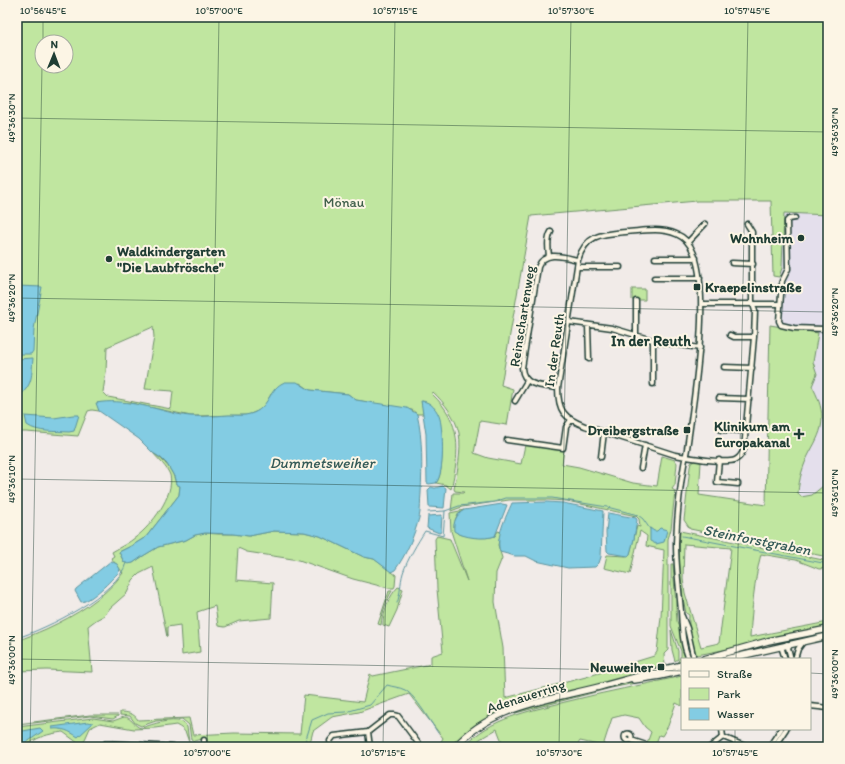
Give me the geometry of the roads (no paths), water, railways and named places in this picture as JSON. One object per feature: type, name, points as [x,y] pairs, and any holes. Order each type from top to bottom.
[{"type":"main road","points":[[708,658],[783,638],[828,629]]},
{"type":"main road","points":[[731,658],[828,636]]},
{"type":"main road","points":[[783,638],[784,645]]},
{"type":"main road","name":"Adenauerring","points":[[455,747],[472,730],[484,722],[503,713],[534,703],[681,665]]},
{"type":"main road","name":"Adenauerring","points":[[614,683],[681,671]]},
{"type":"street","points":[[795,218],[789,219],[787,222],[788,269],[782,281],[779,321],[782,325],[794,328],[824,329],[828,327]]},
{"type":"street","points":[[689,658],[682,628],[676,543],[682,481],[700,348],[700,278],[696,258],[688,242],[705,224]]},
{"type":"street","points":[[507,440],[563,448],[566,427],[571,420],[585,426],[675,455],[731,461],[741,456],[744,449],[746,431],[755,315],[753,304],[752,232],[747,224]]},
{"type":"street","name":"In der Reuth","points":[[571,420],[566,416],[559,405],[558,388],[578,260],[581,252],[588,242],[598,235],[606,234],[664,230],[676,233],[688,242]]},
{"type":"street","name":"Reinschartenweg","points":[[549,256],[548,239],[551,232]]},
{"type":"street","name":"Reinschartenweg","points":[[558,388],[534,384],[527,381],[523,375],[522,368],[538,267],[542,260],[549,256],[578,260]]},
{"type":"street","points":[[655,258],[696,258]]},
{"type":"street","points":[[732,263],[753,264]]},
{"type":"street","points":[[577,267],[620,267]]},
{"type":"street","points":[[654,278],[700,278]]},
{"type":"street","points":[[636,301],[636,335]]},
{"type":"street","points":[[701,304],[780,304]]},
{"type":"street","points":[[569,322],[612,328],[653,340],[700,348]]},
{"type":"street","points":[[588,325],[589,359]]},
{"type":"street","points":[[730,335],[734,337],[754,337]]},
{"type":"street","points":[[653,340],[653,384]]},
{"type":"street","points":[[724,368],[752,368]]},
{"type":"street","name":"Reinschartenweg","points":[[515,401],[527,381]]},
{"type":"street","points":[[719,398],[749,399]]},
{"type":"street","points":[[720,428],[721,430],[746,431]]},
{"type":"street","points":[[601,457],[604,432]]},
{"type":"street","points":[[641,468],[645,445]]},
{"type":"street","points":[[719,460],[717,482],[738,484]]},
{"type":"street","points":[[681,614],[687,628],[693,658]]},
{"type":"street","points":[[795,658],[798,648],[805,640]]},
{"type":"street","points":[[784,645],[785,658]]},
{"type":"street","points":[[784,645],[790,658]]},
{"type":"street","points":[[811,706],[828,708]]},
{"type":"street","points":[[331,747],[330,740],[334,736],[368,732],[390,716],[396,715],[421,747]]},
{"type":"street","points":[[722,730],[723,738]]},
{"type":"street","points":[[769,747],[779,730]]},
{"type":"street","points":[[774,747],[785,730]]},
{"type":"street","points":[[368,732],[370,747]]},
{"type":"street","points":[[710,747],[723,738]]},
{"type":"street","points":[[723,738],[747,747]]},
{"type":"street","points":[[204,740],[204,747]]},
{"type":"street","points":[[631,740],[646,746]]},
{"type":"street","points":[[826,747],[828,741]]},
{"type":"street","points":[[103,747],[106,743],[173,747]]},
{"type":"water","points":[[17,286],[42,287],[34,329],[33,351],[31,354],[17,354]]},
{"type":"water","points":[[33,358],[29,385],[17,399],[17,359]]},
{"type":"water","name":"Dummetsweiher","points":[[285,382],[297,382],[310,390],[348,394],[356,400],[407,408],[417,414],[422,454],[420,515],[415,532],[403,558],[395,570],[391,572],[374,559],[364,557],[320,536],[304,532],[274,531],[249,536],[205,533],[195,535],[186,540],[158,547],[133,563],[128,564],[124,562],[119,552],[146,537],[179,495],[180,486],[176,484],[174,476],[167,464],[161,458],[153,453],[139,439],[99,411],[96,403],[127,403],[190,416],[245,415],[262,408],[275,389]]},
{"type":"water","points":[[421,401],[425,401],[431,405],[438,413],[442,433],[441,471],[436,483],[429,484],[427,483],[426,434]]},
{"type":"water","points":[[79,415],[74,431],[69,432],[47,431],[31,428],[27,425],[25,416],[54,418]]},
{"type":"water","points":[[443,486],[446,488],[444,508],[429,507],[428,490],[431,487],[435,488]]},
{"type":"water","points":[[512,503],[563,503],[603,511],[601,557],[599,563],[595,567],[568,568],[536,561],[526,556],[515,556],[500,552],[500,534]]},
{"type":"water","points":[[502,504],[507,505],[495,536],[474,538],[454,531],[456,519],[464,510]]},
{"type":"water","points":[[608,513],[636,518],[637,520],[634,539],[630,554],[628,556],[609,553],[607,551],[606,532]]},
{"type":"water","points":[[442,515],[441,532],[439,533],[427,528],[428,516]]},
{"type":"water","points":[[650,528],[654,531],[657,531],[660,528],[667,530],[664,542],[656,544],[650,541]]},
{"type":"water","points":[[111,561],[117,564],[120,569],[119,572],[96,594],[81,602],[75,591],[76,589]]},
{"type":"water","points":[[88,722],[93,723],[78,737],[66,730],[52,729],[52,727]]},
{"type":"water","points":[[40,728],[43,731],[20,747],[17,747],[17,732]]},
{"type":"waterway","name":"Steinforstgraben","points":[[428,512],[445,511],[459,506],[494,502],[506,498],[552,498],[607,507],[638,515],[650,529]]},
{"type":"waterway","points":[[397,603],[403,573],[410,557],[425,531],[443,536],[445,511]]},
{"type":"waterway","name":"Steinforstgraben","points":[[682,536],[828,564]]},
{"type":"waterway","name":"Steinforstgraben","points":[[17,638],[45,627],[96,598],[110,587],[120,575],[126,563]]},
{"type":"waterway","points":[[302,747],[312,720],[328,713],[346,712],[370,705],[387,685],[403,689],[409,693],[438,733]]},
{"type":"waterway","points":[[282,747],[294,747]]},
{"type":"place","name":"Wohnheim","points":[[801,238]]},
{"type":"place","name":"Waldkindergarten \"Die Laubfrösche\"","points":[[109,259]]},
{"type":"place","name":"Kraepelinstraße","points":[[697,287]]},
{"type":"place","name":"Dreibergstraße","points":[[687,430]]},
{"type":"place","name":"Klinikum am Europakanal","points":[[799,434]]},
{"type":"place","name":"Neuweiher","points":[[661,667]]},
{"type":"district","name":"In der Reuth","points":[[651,341]]},
{"type":"park label","name":"Mönau","points":[[344,202]]}]
